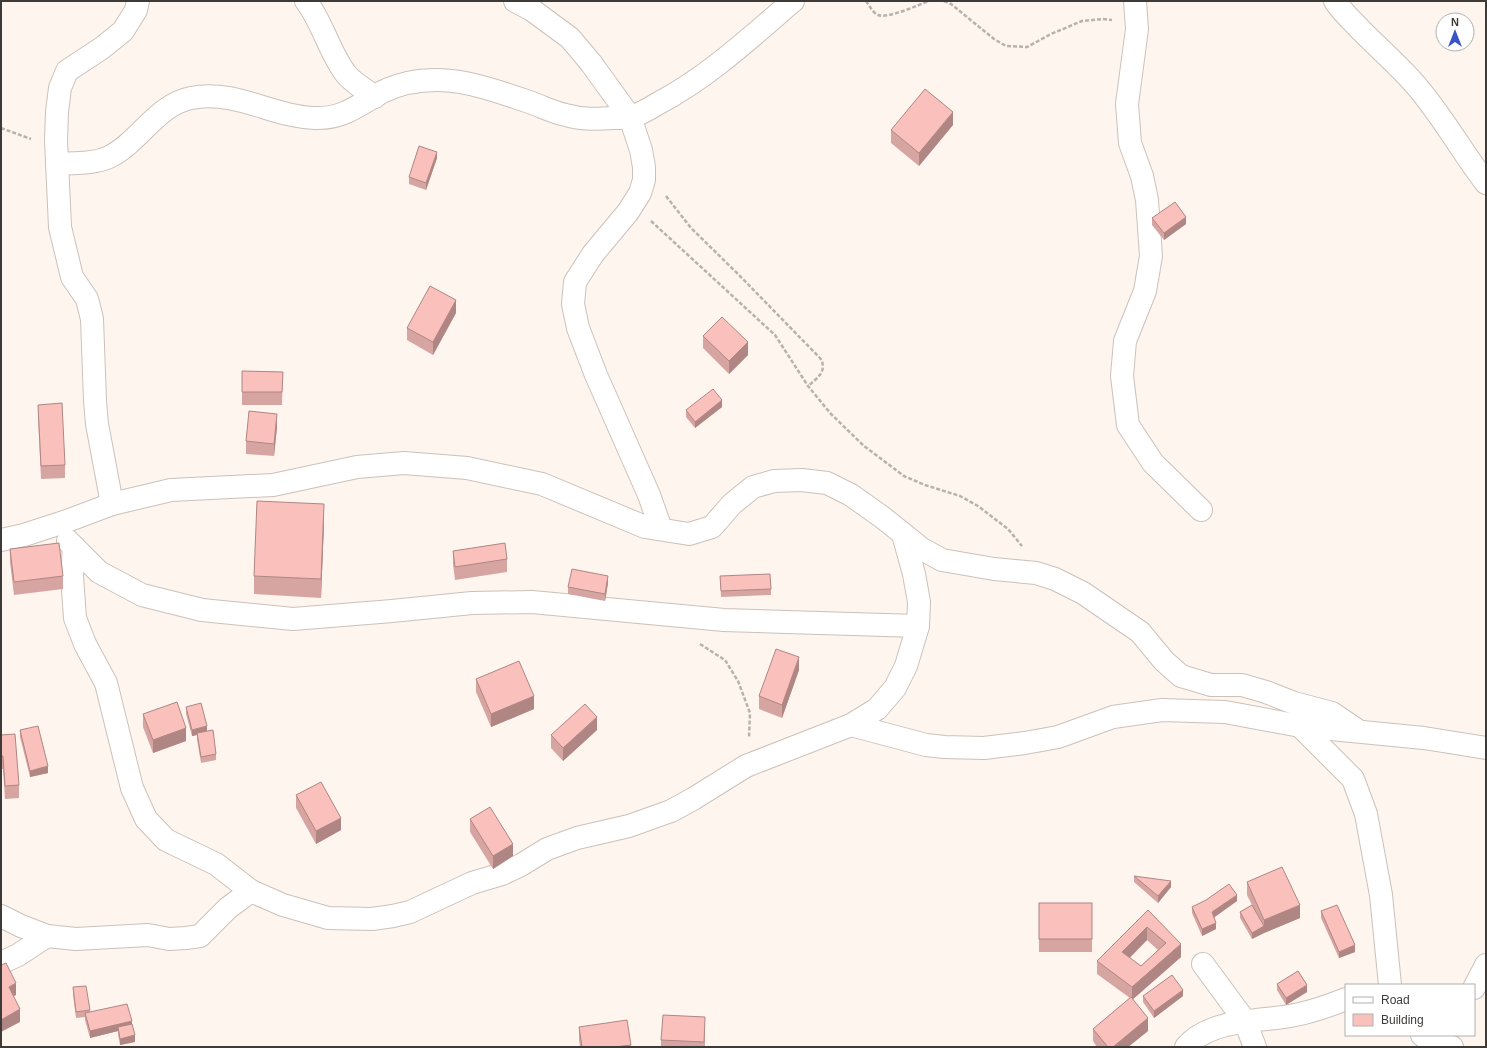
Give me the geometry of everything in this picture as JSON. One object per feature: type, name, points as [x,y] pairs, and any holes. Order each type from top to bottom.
[{"type":"street","points":[[112,504],[97,424],[92,319],[86,299],[72,277],[60,227],[57,164],[57,112],[60,88],[67,71],[102,48],[123,31],[136,10],[138,1]]},
{"type":"street","points":[[306,1],[328,38],[336,58],[347,75],[375,97]]},
{"type":"street","points":[[515,1],[532,10],[570,38],[591,62],[630,117],[641,150],[644,166],[640,193],[593,254],[575,282],[573,304],[578,328],[596,375],[648,495],[660,529]]},
{"type":"street","points":[[57,164],[88,162],[109,157],[127,145],[160,113],[176,103],[191,98],[211,96],[244,101],[284,113],[308,118],[324,119],[341,116],[384,91],[406,84],[436,80],[454,81],[496,92],[565,115],[586,119],[630,117],[676,94],[716,65],[793,1]]},
{"type":"street","points":[[1135,1],[1137,29],[1127,104],[1130,143],[1142,176],[1147,200],[1151,256],[1145,291],[1137,315],[1125,341],[1122,376],[1128,425],[1153,463],[1201,510]]},
{"type":"street","points":[[1335,1],[1364,34],[1413,82],[1486,183]]},
{"type":"street","points":[[1,540],[24,535],[52,526],[112,504],[171,490],[273,485],[357,467],[404,463],[467,468],[542,484],[645,527],[689,534],[712,527],[732,504],[753,486],[774,481],[802,480],[827,483],[850,495],[922,549],[942,560],[994,569],[1036,573],[1083,593],[1140,632],[1164,661],[1181,676],[1211,685],[1242,685],[1266,692],[1294,703],[1332,713],[1357,730]]},
{"type":"street","points":[[52,526],[99,572],[142,594],[202,610],[293,619],[472,603],[532,602],[724,620],[918,626]]},
{"type":"street","points":[[74,547],[72,576],[75,618],[85,644],[106,684],[132,788],[146,819],[166,840],[216,864],[251,891],[283,905],[328,918],[372,919],[410,912],[472,883],[502,874],[521,865],[547,849],[578,838],[629,826],[671,811],[746,766],[851,725],[877,709],[895,688],[906,666],[918,626],[919,602],[914,574],[903,534]]},
{"type":"street","points":[[851,725],[926,745],[977,748],[1025,743],[1058,737],[1113,717],[1162,710],[1225,712],[1300,726],[1357,730],[1424,738],[1486,748]]},
{"type":"street","points":[[1300,726],[1354,779],[1366,814],[1381,895],[1390,984]]},
{"type":"street","points":[[1,916],[47,936],[76,939],[148,935],[169,939],[200,936],[228,908],[251,891]]},
{"type":"street","points":[[1,963],[18,955],[47,936]]},
{"type":"street","points":[[1203,964],[1245,1021],[1255,1047]]},
{"type":"street","points":[[1475,986],[1486,965]]},
{"type":"street","points":[[1186,1047],[1190,1042],[1210,1030],[1245,1021],[1284,1017],[1316,1010],[1345,999]]},
{"type":"street","points":[[1423,1036],[1430,1041],[1452,1047],[1456,1036]]},
{"type":"path","points":[[866,1],[879,16],[889,16],[929,1]]},
{"type":"path","points":[[944,1],[951,4],[994,39],[1006,46],[1027,47],[1051,34],[1082,21],[1103,19],[1136,24]]},
{"type":"path","points":[[644,166],[691,228],[820,358],[823,365],[823,371],[808,386]]},
{"type":"path","points":[[633,204],[775,335],[808,386],[831,414],[864,446],[904,476],[925,485],[960,496],[978,506],[1008,529],[1024,547]]},
{"type":"path","points":[[700,643],[725,660],[738,681],[750,713],[746,766]]},
{"type":"building","points":[[925,89],[953,112],[919,153],[891,130]]},
{"type":"building","points":[[419,146],[437,152],[426,183],[409,177]]},
{"type":"building","points":[[1175,202],[1186,217],[1164,233],[1152,218]]},
{"type":"building","points":[[430,286],[456,300],[433,342],[407,328]]},
{"type":"building","points":[[722,317],[748,342],[729,361],[703,336]]},
{"type":"building","points":[[242,371],[283,372],[282,392],[242,392]]},
{"type":"building","points":[[713,389],[722,400],[695,422],[686,410]]},
{"type":"building","points":[[62,403],[65,465],[41,466],[38,405]]},
{"type":"building","points":[[249,411],[277,414],[274,444],[246,441]]},
{"type":"building","points":[[257,501],[324,504],[321,579],[254,576]]},
{"type":"building","points":[[59,543],[63,576],[14,582],[10,549]]},
{"type":"building","points":[[505,543],[507,559],[455,567],[453,551]]},
{"type":"building","points":[[572,569],[608,576],[605,594],[568,587]]},
{"type":"building","points":[[770,574],[771,589],[721,591],[720,576]]},
{"type":"building","points":[[776,649],[799,657],[782,705],[759,696]]},
{"type":"building","points":[[519,661],[534,696],[491,714],[476,679]]},
{"type":"building","points":[[177,702],[186,728],[153,740],[143,714]]},
{"type":"building","points":[[201,703],[207,726],[192,730],[186,707]]},
{"type":"building","points":[[585,704],[597,717],[563,748],[551,735]]},
{"type":"building","points":[[38,726],[48,766],[30,771],[20,730]]},
{"type":"building","points":[[213,730],[216,754],[201,757],[197,733]]},
{"type":"building","points":[[15,734],[19,785],[5,786],[3,756],[1,756],[1,735]]},
{"type":"building","points":[[321,782],[341,818],[316,831],[296,795]]},
{"type":"building","points":[[490,807],[513,844],[493,856],[470,819]]},
{"type":"building","points":[[1282,867],[1300,905],[1264,920],[1247,882]]},
{"type":"building","points":[[1134,876],[1171,881],[1158,896]]},
{"type":"building","points":[[1229,884],[1237,895],[1212,912],[1216,923],[1202,929],[1192,907],[1206,900]]},
{"type":"building","points":[[1039,903],[1092,903],[1092,939],[1039,939]]},
{"type":"building","points":[[1252,905],[1264,926],[1252,933],[1240,912]]},
{"type":"building","points":[[1337,905],[1355,945],[1339,952],[1321,911]]},
{"type":"building","points":[[1148,910],[1181,944],[1132,987],[1097,961]],"holes":[[[1147,927],[1166,943],[1141,966],[1122,952]]]},
{"type":"building","points":[[6,963],[16,983],[9,987],[20,1009],[1,1020],[1,965]]},
{"type":"building","points":[[1298,971],[1307,985],[1286,998],[1277,984]]},
{"type":"building","points":[[1172,975],[1183,990],[1154,1011],[1143,996]]},
{"type":"building","points":[[86,986],[90,1010],[76,1012],[73,987]]},
{"type":"building","points":[[1131,997],[1148,1018],[1113,1047],[1108,1047],[1093,1029]]},
{"type":"building","points":[[127,1004],[132,1021],[90,1031],[85,1013]]},
{"type":"building","points":[[663,1015],[705,1017],[704,1042],[661,1040]]},
{"type":"building","points":[[627,1020],[631,1045],[614,1047],[582,1047],[579,1027]]},
{"type":"building","points":[[132,1024],[135,1035],[120,1039],[118,1027]]}]
